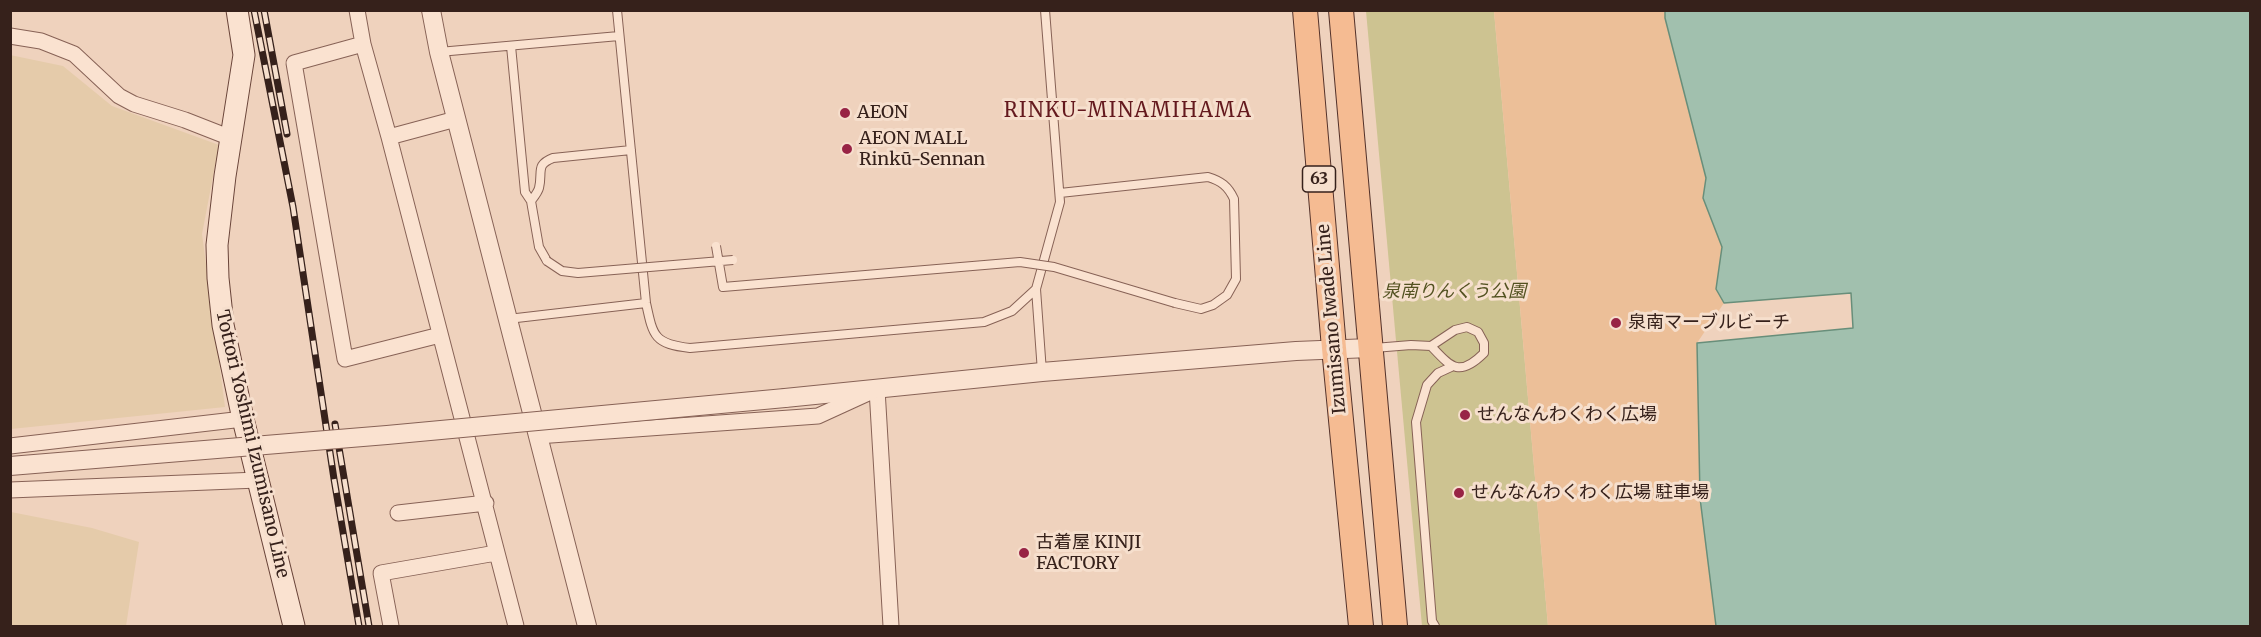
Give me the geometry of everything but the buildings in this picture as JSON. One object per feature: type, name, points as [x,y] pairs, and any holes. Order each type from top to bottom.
[{"type":"main road","name":"Tottori Yoshimi Izumisano Line","points":[[237,10],[244,55],[217,245],[218,278],[223,325],[243,419],[294,627]]},
{"type":"main road","name":"Izumisano Iwade Line","points":[[1305,10],[1361,627]]},
{"type":"main road","name":"Izumisano Iwade Line","points":[[1341,10],[1395,627]]},
{"type":"street","points":[[357,10],[363,44],[486,503],[496,553],[516,627]]},
{"type":"street","points":[[431,10],[439,52],[587,627]]},
{"type":"street","points":[[10,36],[41,41],[74,54],[119,96],[134,104],[231,138]]},
{"type":"street","points":[[363,44],[294,63],[345,359],[440,334]]},
{"type":"street","points":[[389,137],[456,119]]},
{"type":"street","points":[[10,466],[387,435],[1042,372],[1334,348],[1370,348]]},
{"type":"street","points":[[537,436],[818,416],[877,389]]},
{"type":"street","points":[[877,389],[891,627]]},
{"type":"street","points":[[10,446],[243,419]]},
{"type":"street","points":[[10,490],[258,480]]},
{"type":"street","points":[[398,513],[486,503]]},
{"type":"street","points":[[391,627],[381,573],[496,553]]},
{"type":"lane","points":[[617,10],[646,303],[652,331],[668,345],[690,348],[984,322],[1012,311],[1036,290]]},
{"type":"lane","points":[[1042,372],[1036,290],[1060,202],[1045,10]]},
{"type":"lane","points":[[439,52],[619,36]]},
{"type":"lane","points":[[511,46],[525,192],[531,201],[539,247],[548,261],[562,271],[578,273],[733,260]]},
{"type":"lane","points":[[531,201],[539,189],[541,167],[546,161],[554,158],[631,150]]},
{"type":"lane","points":[[716,246],[723,287],[1020,262],[1054,267],[1201,309],[1213,305],[1227,295],[1236,279],[1234,199],[1229,188],[1218,180],[1208,177],[1060,193]]},
{"type":"lane","points":[[507,320],[646,303]]},
{"type":"lane","points":[[1370,348],[1431,346],[1455,330],[1467,327],[1478,332],[1484,343],[1484,353],[1469,366],[1451,367],[1438,373],[1427,385],[1416,422],[1432,621],[1435,627]]},
{"type":"lane","points":[[1431,346],[1451,367]]},
{"type":"shaded area","points":[[1665,11],[2250,11],[2250,626],[1716,626],[1700,498],[1697,343],[1853,328],[1851,293],[1724,303],[1716,289],[1722,247],[1703,198],[1706,178]]},
{"type":"shaded area","points":[[10,55],[63,66],[112,106],[219,145],[202,234],[225,407],[11,429]]},
{"type":"shaded area","points":[[11,512],[92,528],[139,542],[126,626],[11,626]]},
{"type":"green space","name":"泉南りんくう公園","points":[[1366,11],[1494,11],[1548,626],[1422,626]]},
{"type":"sand","name":"泉南マーブルビーチ","points":[[1494,11],[1665,11],[1706,178],[1703,198],[1722,247],[1716,288],[1724,303],[1697,343],[1700,498],[1716,626],[1548,626]]},
{"type":"railway","points":[[254,10],[293,207],[334,479],[359,626]]},
{"type":"railway","points":[[264,10],[287,134]]},
{"type":"railway","points":[[335,424],[369,626]]},
{"type":"place","name":"AEON","points":[[845,113]]},
{"type":"place","name":"AEON MALL Rinkū-Sennan","points":[[847,149]]},
{"type":"place","name":"泉南マーブルビーチ","points":[[1616,323]]},
{"type":"place","name":"せんなんわくわく広場","points":[[1465,415]]},
{"type":"place","name":"せんなんわくわく広場 駐車場","points":[[1459,493]]},
{"type":"place","name":"古着屋 KINJI FACTORY","points":[[1024,553]]},
{"type":"district","name":"RINKU-MINAMIHAMA","points":[[1128,111]]}]
